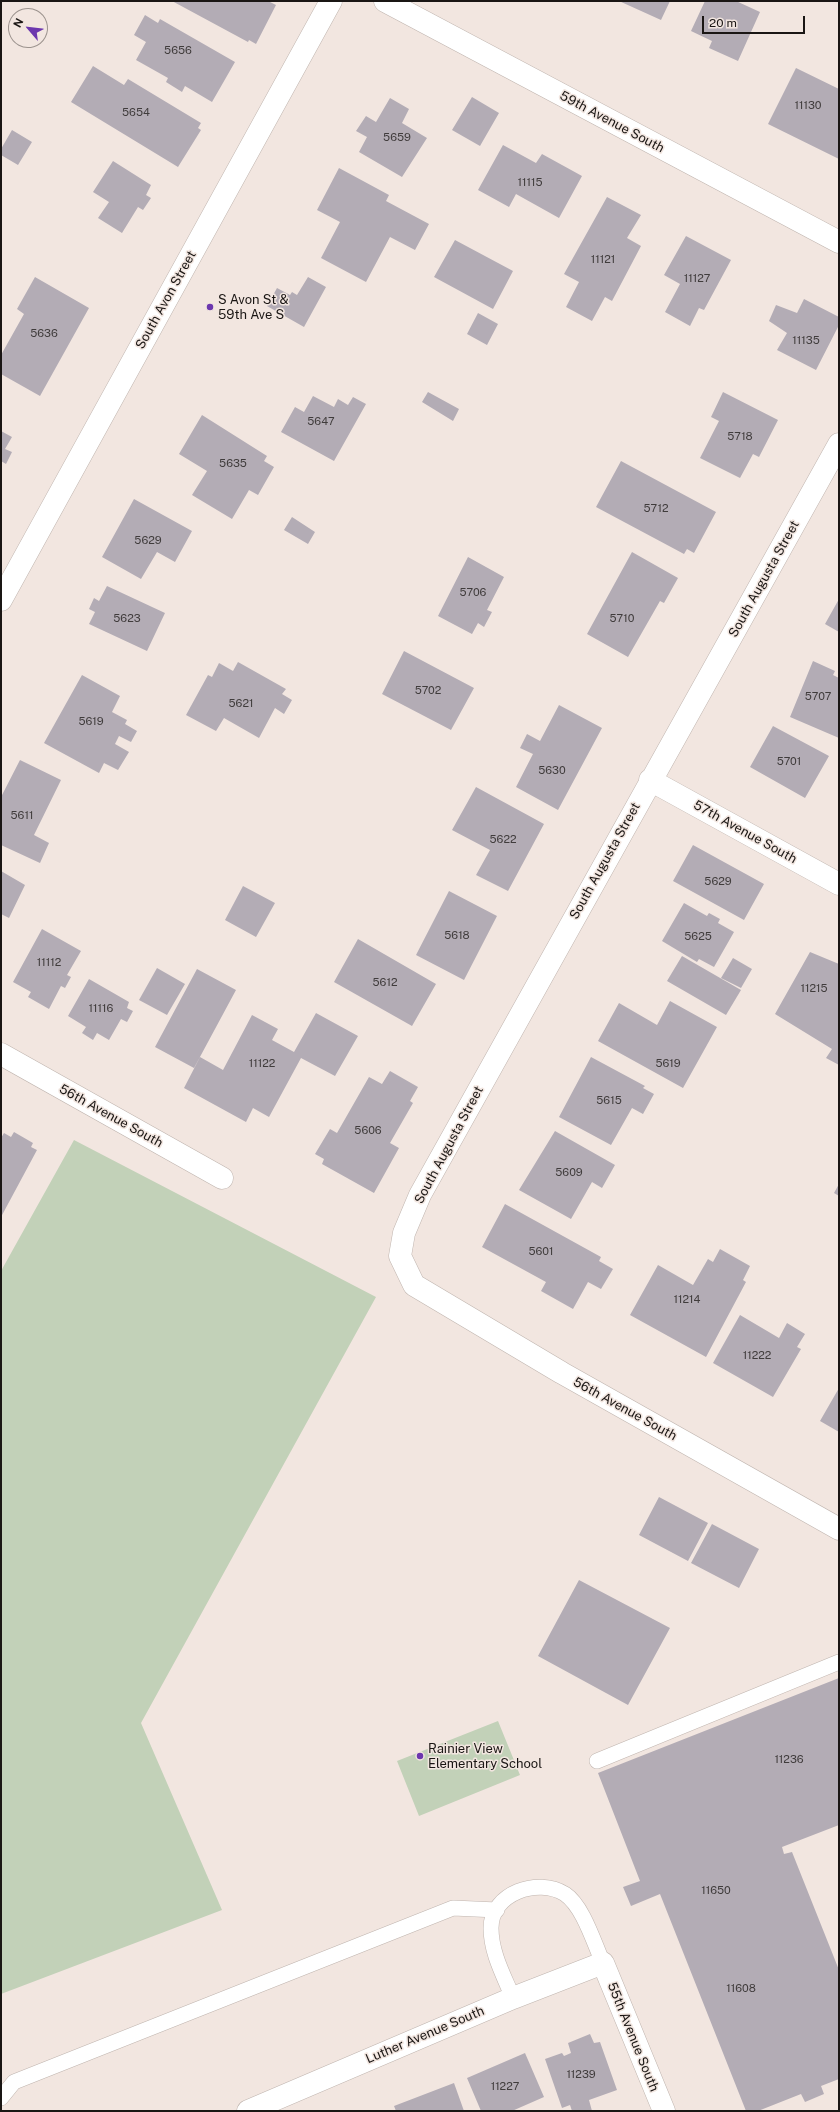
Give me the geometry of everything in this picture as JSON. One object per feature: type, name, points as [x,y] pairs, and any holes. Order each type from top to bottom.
[{"type":"street","name":"South Avon Street","points":[[1,600],[331,1]]},
{"type":"street","name":"59th Avenue South","points":[[385,1],[839,242]]},
{"type":"street","name":"South Augusta Street","points":[[414,1285],[400,1256],[404,1233],[420,1195],[650,780],[839,444]]},
{"type":"street","name":"57th Avenue South","points":[[650,780],[839,884]]},
{"type":"street","name":"56th Avenue South","points":[[1,1054],[222,1178]]},
{"type":"street","name":"56th Avenue South","points":[[414,1285],[562,1373],[839,1528]]},
{"type":"street","name":"Luther Avenue South","points":[[248,2111],[513,1998],[603,1963]]},
{"type":"street","name":"55th Avenue South","points":[[603,1963],[664,2111]]},
{"type":"lane","points":[[597,1761],[839,1662]]},
{"type":"lane","points":[[513,1998],[494,1951],[491,1927],[497,1910],[506,1898],[525,1888],[545,1886],[566,1894],[581,1913],[603,1963]]},
{"type":"lane","points":[[1,2098],[14,2082],[453,1908],[497,1910]]},
{"type":"green space","points":[[74,1140],[376,1297],[141,1723],[222,1910],[1,1994],[1,1271]]},
{"type":"green space","points":[[498,1721],[520,1775],[419,1816],[397,1761]]},
{"type":"building","points":[[172,1],[268,1],[276,5],[256,44],[249,40],[248,42]]},
{"type":"building","points":[[619,1],[670,1],[661,20]]},
{"type":"building","points":[[705,1],[736,1],[760,12],[738,61],[709,48],[712,41],[691,31]]},
{"type":"building","points":[[145,15],[158,23],[160,19],[235,62],[212,102],[185,86],[182,92],[166,82],[168,78],[136,60],[146,42],[134,35]]},
{"type":"building","points":[[93,66],[124,85],[128,79],[201,123],[198,128],[201,130],[178,167],[71,102]]},
{"type":"building","points":[[796,68],[839,89],[839,159],[768,124]]},
{"type":"building","points":[[472,97],[499,113],[480,146],[452,130]]},
{"type":"building","points":[[390,98],[409,109],[402,123],[427,138],[402,177],[359,152],[367,137],[356,131],[366,116],[376,122]]},
{"type":"building","points":[[12,130],[32,142],[18,165],[1,155],[1,149]]},
{"type":"building","points":[[503,145],[536,163],[542,154],[582,176],[559,218],[516,194],[509,207],[478,190]]},
{"type":"building","points":[[113,161],[151,185],[146,195],[151,198],[143,210],[138,207],[122,233],[98,218],[109,202],[93,192]]},
{"type":"building","points":[[339,168],[389,195],[386,201],[429,224],[415,250],[390,237],[366,282],[321,258],[340,222],[317,210]]},
{"type":"building","points":[[607,197],[641,215],[627,238],[641,246],[612,301],[605,297],[592,321],[566,307],[579,282],[564,274]]},
{"type":"building","points":[[686,236],[731,260],[704,310],[699,308],[690,326],[665,312],[680,284],[664,275]]},
{"type":"building","points":[[455,240],[513,271],[493,309],[434,277]]},
{"type":"building","points":[[35,277],[89,308],[40,396],[1,374],[1,355],[24,314],[17,309]]},
{"type":"building","points":[[308,277],[326,287],[304,327],[267,306],[277,288],[290,295],[292,292],[297,295]]},
{"type":"building","points":[[804,299],[839,317],[839,325],[816,370],[777,350],[787,333],[769,321],[776,305],[797,313]]},
{"type":"building","points":[[478,313],[498,324],[487,345],[467,334]]},
{"type":"building","points":[[428,392],[459,409],[453,421],[422,402]]},
{"type":"building","points":[[723,392],[778,420],[759,457],[753,454],[740,478],[700,458],[719,421],[711,417]]},
{"type":"building","points":[[313,396],[334,407],[338,399],[348,405],[353,397],[366,404],[334,461],[281,432],[295,407],[304,412]]},
{"type":"building","points":[[202,415],[267,456],[264,461],[274,467],[258,495],[249,490],[232,519],[192,495],[207,471],[179,454]]},
{"type":"building","points":[[1,431],[12,437],[5,449],[12,452],[6,464],[1,461]]},
{"type":"building","points":[[621,461],[716,512],[694,553],[687,549],[684,554],[596,507]]},
{"type":"building","points":[[134,499],[192,531],[175,562],[157,552],[141,579],[102,557]]},
{"type":"building","points":[[292,517],[315,532],[308,544],[284,530]]},
{"type":"building","points":[[632,552],[678,578],[664,603],[660,601],[628,657],[587,634]]},
{"type":"building","points":[[468,557],[504,577],[487,610],[492,612],[484,627],[478,623],[472,634],[438,616]]},
{"type":"building","points":[[107,586],[165,613],[147,651],[89,624],[95,612],[89,609],[94,598],[99,601]]},
{"type":"building","points":[[839,599],[839,632],[825,624]]},
{"type":"building","points":[[404,651],[474,688],[451,730],[382,694]]},
{"type":"building","points":[[813,661],[835,671],[833,675],[839,678],[839,738],[790,717]]},
{"type":"building","points":[[238,662],[286,689],[282,694],[292,700],[284,714],[275,708],[259,738],[224,718],[216,731],[186,715],[208,675],[212,677],[219,663],[233,671]]},
{"type":"building","points":[[82,675],[120,696],[112,712],[127,720],[125,724],[137,731],[131,742],[119,736],[115,744],[129,752],[118,770],[104,763],[99,773],[44,743]]},
{"type":"building","points":[[559,705],[602,728],[558,810],[516,787],[533,754],[520,748],[527,734],[540,741]]},
{"type":"building","points":[[773,726],[829,756],[805,798],[750,767]]},
{"type":"building","points":[[20,760],[61,780],[34,835],[49,843],[40,863],[1,845],[1,797]]},
{"type":"building","points":[[476,787],[544,824],[508,891],[476,875],[490,850],[452,830]]},
{"type":"building","points":[[693,845],[764,884],[744,920],[673,881]]},
{"type":"building","points":[[1,871],[25,885],[9,918],[1,914]]},
{"type":"building","points":[[243,886],[275,903],[256,937],[225,920]]},
{"type":"building","points":[[449,891],[497,916],[464,980],[416,955]]},
{"type":"building","points":[[684,903],[707,916],[709,913],[720,919],[718,923],[734,932],[714,967],[699,959],[697,962],[662,941]]},
{"type":"building","points":[[42,929],[81,951],[67,975],[71,977],[65,988],[61,986],[49,1009],[28,997],[31,992],[13,982]]},
{"type":"building","points":[[358,939],[436,984],[412,1026],[334,982]]},
{"type":"building","points":[[810,952],[839,964],[839,1065],[826,1058],[832,1049],[775,1014]]},
{"type":"building","points":[[682,956],[741,990],[726,1015],[667,981]]},
{"type":"building","points":[[733,958],[752,969],[741,988],[721,978]]},
{"type":"building","points":[[157,968],[185,984],[167,1015],[139,1000]]},
{"type":"building","points":[[197,969],[236,990],[194,1068],[155,1047]]},
{"type":"building","points":[[89,979],[129,1002],[127,1008],[133,1011],[127,1022],[121,1019],[109,1040],[97,1033],[93,1040],[82,1033],[86,1027],[68,1016]]},
{"type":"building","points":[[670,1001],[717,1027],[683,1088],[598,1041],[619,1003],[657,1025]]},
{"type":"building","points":[[316,1013],[358,1036],[335,1076],[301,1058],[269,1117],[253,1108],[246,1122],[184,1088],[200,1057],[223,1070],[252,1015],[278,1029],[272,1040],[294,1052]]},
{"type":"building","points":[[591,1057],[645,1086],[643,1088],[654,1094],[643,1114],[632,1108],[611,1145],[559,1117]]},
{"type":"building","points":[[390,1071],[418,1087],[410,1101],[413,1103],[390,1143],[399,1148],[374,1193],[322,1164],[324,1159],[315,1154],[330,1129],[337,1133],[369,1077],[382,1084]]},
{"type":"building","points":[[555,1131],[615,1165],[602,1188],[592,1182],[571,1219],[519,1190]]},
{"type":"building","points":[[14,1132],[33,1143],[31,1147],[37,1150],[1,1217],[1,1138],[4,1133],[11,1137]]},
{"type":"building","points":[[839,1184],[839,1196],[834,1193]]},
{"type":"building","points":[[505,1204],[601,1257],[599,1261],[613,1269],[601,1289],[588,1282],[573,1309],[541,1291],[546,1282],[482,1247]]},
{"type":"building","points":[[720,1249],[750,1266],[743,1280],[746,1282],[706,1357],[630,1315],[658,1265],[693,1285],[708,1259],[713,1262]]},
{"type":"building","points":[[740,1315],[779,1338],[787,1323],[805,1334],[797,1347],[801,1349],[773,1397],[713,1363]]},
{"type":"building","points":[[839,1388],[839,1432],[820,1421]]},
{"type":"building","points":[[659,1497],[708,1523],[688,1561],[639,1535]]},
{"type":"building","points":[[712,1524],[759,1549],[739,1588],[691,1563]]},
{"type":"building","points":[[579,1580],[670,1628],[628,1705],[538,1656]]},
{"type":"building","points":[[839,1678],[839,1825],[782,1847],[784,1854],[792,1852],[839,1970],[839,2079],[821,2086],[824,2094],[805,2102],[801,2094],[758,2111],[746,2111],[660,1894],[631,1906],[623,1887],[640,1881],[598,1773]]},
{"type":"building","points":[[590,2034],[594,2043],[600,2042],[617,2090],[589,2100],[592,2111],[572,2111],[570,2105],[562,2108],[545,2059],[562,2053],[564,2056],[571,2053],[568,2043]]},
{"type":"building","points":[[525,2053],[544,2097],[512,2111],[481,2111],[467,2078]]},
{"type":"building","points":[[454,2083],[464,2111],[396,2111],[394,2106]]},
{"type":"place","name":"S Avon St & 59th Ave S","points":[[210,307]]},
{"type":"place","name":"Rainier View Elementary School","points":[[420,1756]]}]
